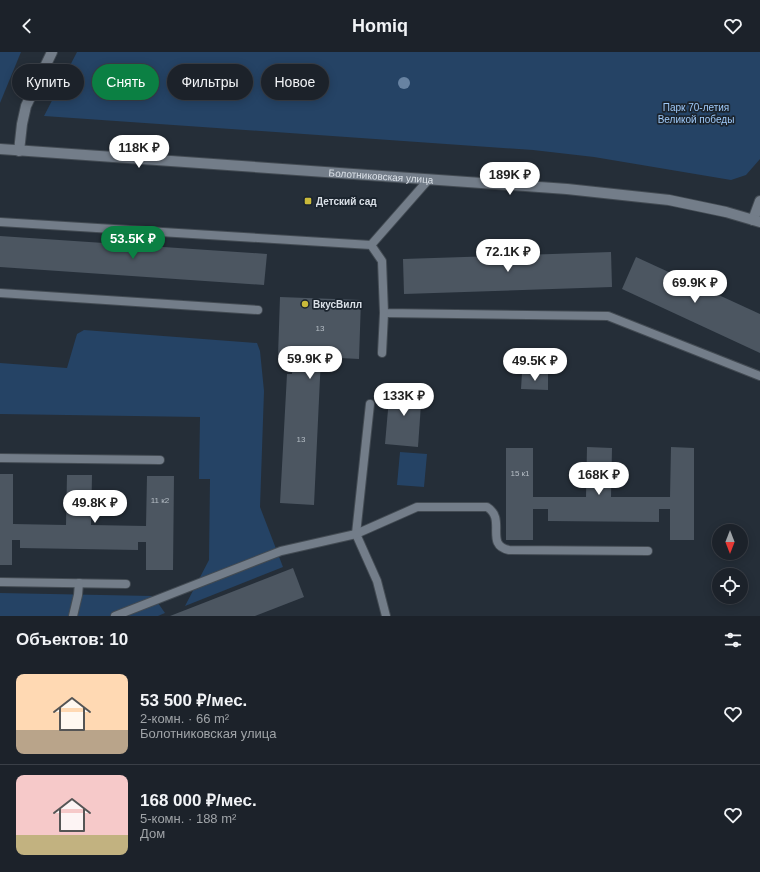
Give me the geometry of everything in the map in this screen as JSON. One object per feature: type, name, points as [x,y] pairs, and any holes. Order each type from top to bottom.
[{"type":"street","points":[[19,151],[26,106],[52,52]]},
{"type":"street","name":"Болотниковская улица","points":[[0,149],[429,178],[629,195],[676,201],[726,212],[757,221]]},
{"type":"street","points":[[757,221],[760,201]]},
{"type":"lane","points":[[371,245],[429,178]]},
{"type":"lane","points":[[0,222],[371,245]]},
{"type":"lane","points":[[371,245],[382,261],[384,313],[382,353]]},
{"type":"lane","points":[[0,293],[258,310]]},
{"type":"lane","points":[[384,313],[608,316],[760,376]]},
{"type":"lane","points":[[370,404],[356,534],[377,581],[386,616]]},
{"type":"lane","points":[[0,458],[160,460]]},
{"type":"lane","points":[[115,616],[281,551],[356,534],[417,507],[487,507],[496,518],[496,538],[498,545],[502,549],[648,551]]},
{"type":"lane","points":[[0,582],[126,584]]},
{"type":"lane","points":[[73,616],[79,583]]},
{"type":"green space","points":[[0,52],[21,52],[16,64],[12,64],[12,74],[0,103]]},
{"type":"green space","name":"Парк 70-летия Великой победы","points":[[77,52],[760,52],[760,159],[746,175],[731,180],[594,157],[533,150],[44,116],[52,100],[84,100],[84,64],[71,64]]},
{"type":"green space","points":[[84,330],[257,343],[260,351],[264,391],[260,507],[283,567],[185,606],[209,560],[210,479],[199,479],[200,417],[0,414],[0,363],[67,368],[77,334]]},
{"type":"green space","points":[[400,452],[427,454],[424,487],[397,485]]},
{"type":"green space","points":[[0,593],[153,596],[165,613],[158,616],[0,616]]},
{"type":"building","points":[[0,236],[267,254],[264,285],[0,267]]},
{"type":"building","points":[[611,252],[612,287],[404,294],[403,259]]},
{"type":"building","points":[[636,257],[760,314],[760,353],[622,289]]},
{"type":"building","points":[[280,297],[361,300],[359,359],[321,357],[314,505],[280,503],[287,374],[292,374],[293,356],[278,356]]},
{"type":"building","points":[[522,373],[548,374],[548,390],[521,389]]},
{"type":"building","points":[[390,387],[422,390],[418,447],[385,444]]},
{"type":"building","points":[[587,447],[612,448],[611,497],[670,497],[671,447],[694,448],[694,540],[670,540],[670,509],[659,509],[659,522],[548,521],[548,509],[533,509],[533,540],[506,540],[506,448],[533,448],[533,497],[586,497]]},
{"type":"building","points":[[0,474],[13,474],[13,524],[66,525],[67,475],[92,475],[91,525],[146,526],[147,476],[174,476],[173,570],[146,570],[146,542],[138,542],[138,550],[20,548],[20,540],[12,540],[12,565],[0,565]]},
{"type":"building","points":[[293,568],[304,597],[255,616],[170,616]]},
{"type":"place","name":"Детский сад","points":[[308,201]]},
{"type":"place","name":"ВкусВилл","points":[[305,304]]}]
